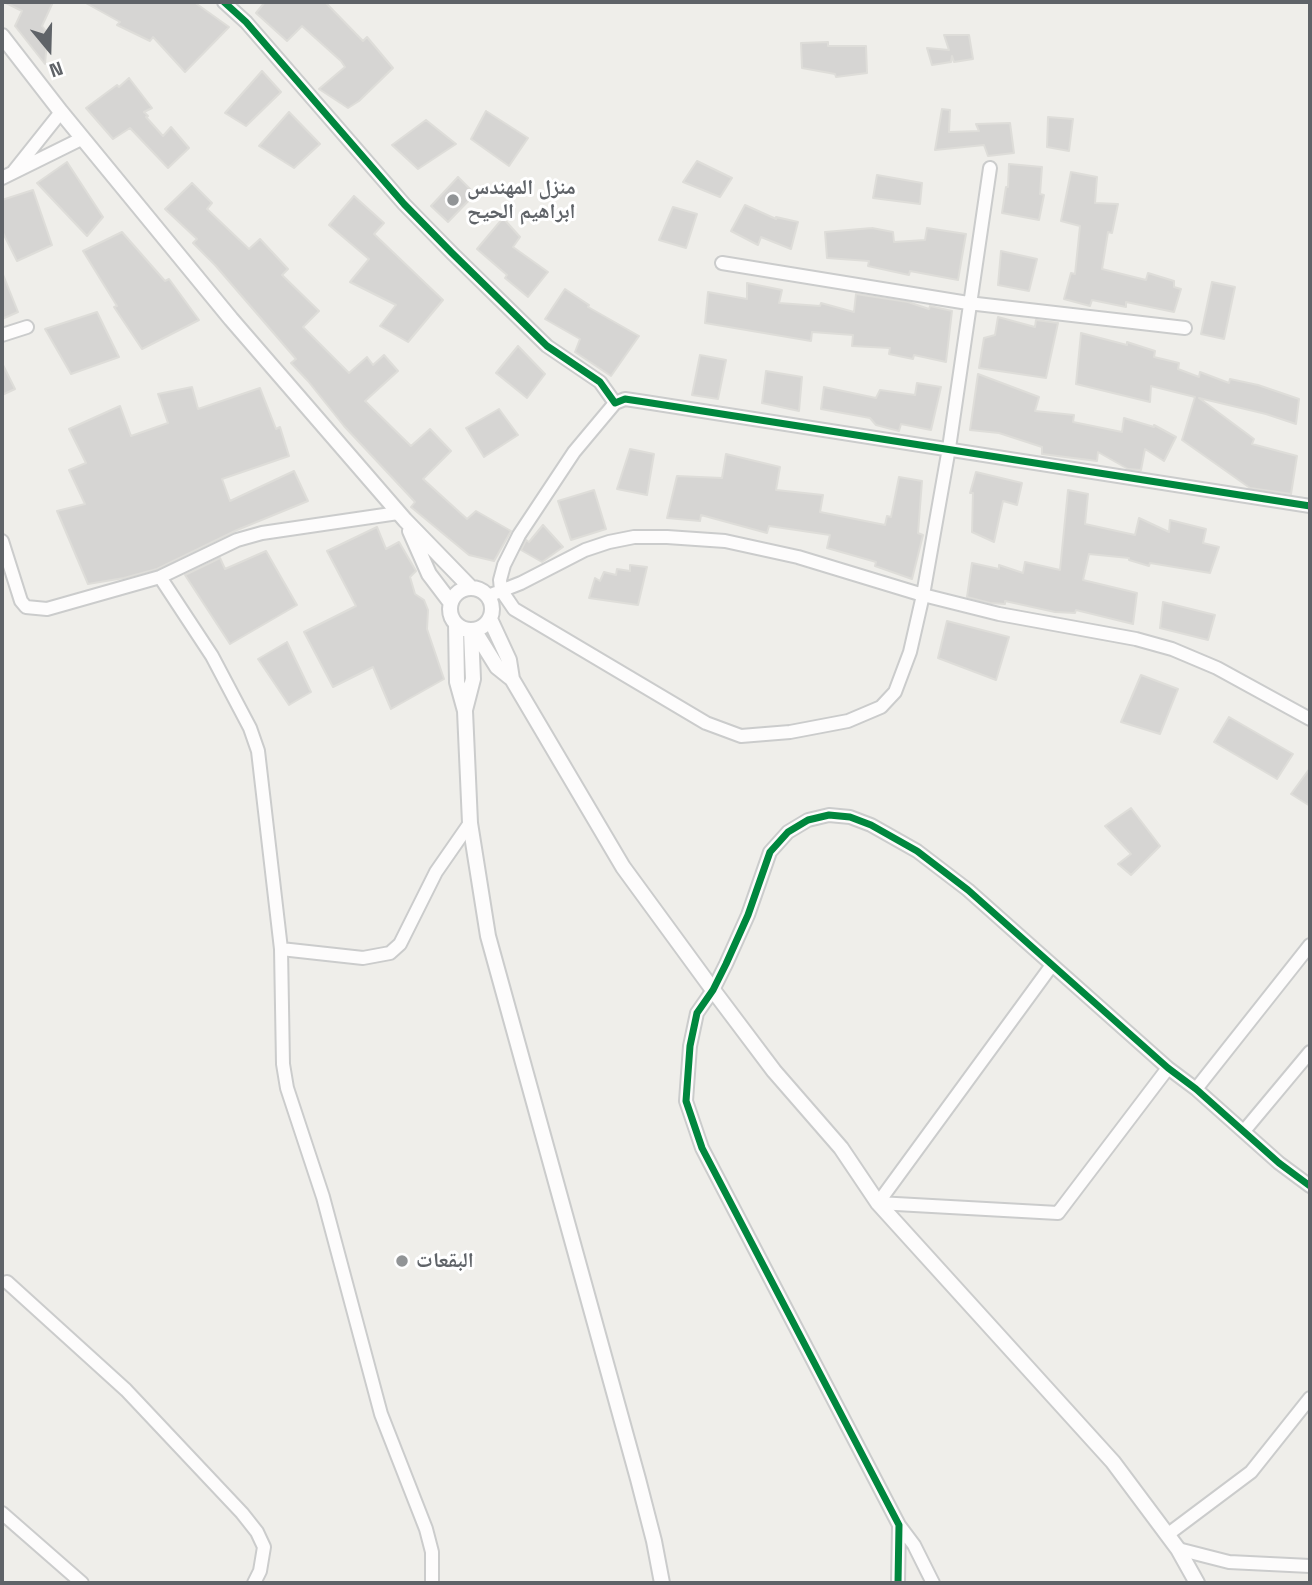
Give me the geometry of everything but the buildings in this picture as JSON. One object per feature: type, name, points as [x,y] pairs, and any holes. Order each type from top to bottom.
[{"type":"street","points":[[224,2],[246,22],[404,204],[547,346],[600,383],[615,404]]},
{"type":"street","points":[[2,36],[231,319],[402,517],[471,588]]},
{"type":"street","points":[[7,176],[61,112]]},
{"type":"street","points":[[7,176],[83,138]]},
{"type":"street","points":[[662,1583],[638,1479],[488,936],[470,823],[465,711],[457,682],[456,624],[451,616],[451,603],[458,592],[471,588],[495,593],[514,609],[706,723],[741,736],[790,732],[848,721],[881,707],[895,692],[910,652],[923,595],[990,168]]},
{"type":"street","points":[[722,262],[968,303],[1185,328]]},
{"type":"street","points":[[2,335],[27,327]]},
{"type":"street","points":[[473,630],[484,626],[490,619],[504,565],[519,535],[574,452],[615,404],[625,399],[1310,506]]},
{"type":"street","points":[[2,541],[21,601],[34,610],[47,609],[160,577],[237,540],[262,533],[402,517]]},
{"type":"street","points":[[402,517],[429,574],[451,603]]},
{"type":"street","points":[[495,593],[609,542],[634,537],[724,541],[798,557],[923,595],[999,614],[1136,639],[1172,649],[1217,668],[1310,719]]},
{"type":"street","points":[[160,577],[212,656],[250,728],[258,751],[281,949],[283,1064],[287,1088],[323,1197],[381,1414],[426,1529],[432,1552],[432,1583]]},
{"type":"street","points":[[490,619],[509,660],[512,679],[624,867],[713,990],[774,1071],[841,1148],[878,1203],[1113,1462],[1178,1549],[1197,1583]]},
{"type":"street","points":[[456,624],[473,630],[496,667],[512,679]]},
{"type":"street","points":[[465,711],[473,680],[473,630]]},
{"type":"street","points":[[933,1583],[914,1545],[899,1525],[702,1148],[686,1101],[685,1085],[697,1013],[713,990],[748,915],[770,852],[788,832],[808,820],[830,815],[850,817],[871,825],[918,851],[968,890],[1168,1068],[1310,1186]]},
{"type":"street","points":[[281,949],[363,958],[390,953],[400,944],[436,872],[470,823]]},
{"type":"street","points":[[1196,1089],[1310,945]]},
{"type":"street","points":[[878,1203],[1052,965]]},
{"type":"street","points":[[1244,1131],[1310,1052]]},
{"type":"street","points":[[878,1203],[1058,1213],[1168,1068]]},
{"type":"street","points":[[7,1282],[126,1390],[242,1513],[257,1532],[264,1547],[260,1571],[254,1583]]},
{"type":"street","points":[[1167,1535],[1251,1472],[1310,1398]]},
{"type":"street","points":[[2,1513],[82,1583]]},
{"type":"street","points":[[898,1583],[899,1525]]},
{"type":"street","points":[[1178,1549],[1229,1562],[1310,1566]]},
{"type":"cycle path","points":[[224,2],[246,22],[404,204],[547,346],[600,382],[615,403],[625,399],[1310,506]]},
{"type":"cycle path","points":[[898,1583],[899,1525],[702,1148],[686,1101],[690,1046],[697,1013],[726,964],[748,915],[770,852],[788,832],[808,820],[829,815],[850,817],[871,825],[917,851],[968,890],[1168,1068],[1196,1089],[1279,1163],[1310,1186]]},
{"type":"place","name":"منزل المهندس ابراهيم الحيح","points":[[453,200]]},
{"type":"place","name":"البقعات","points":[[402,1261]]}]
